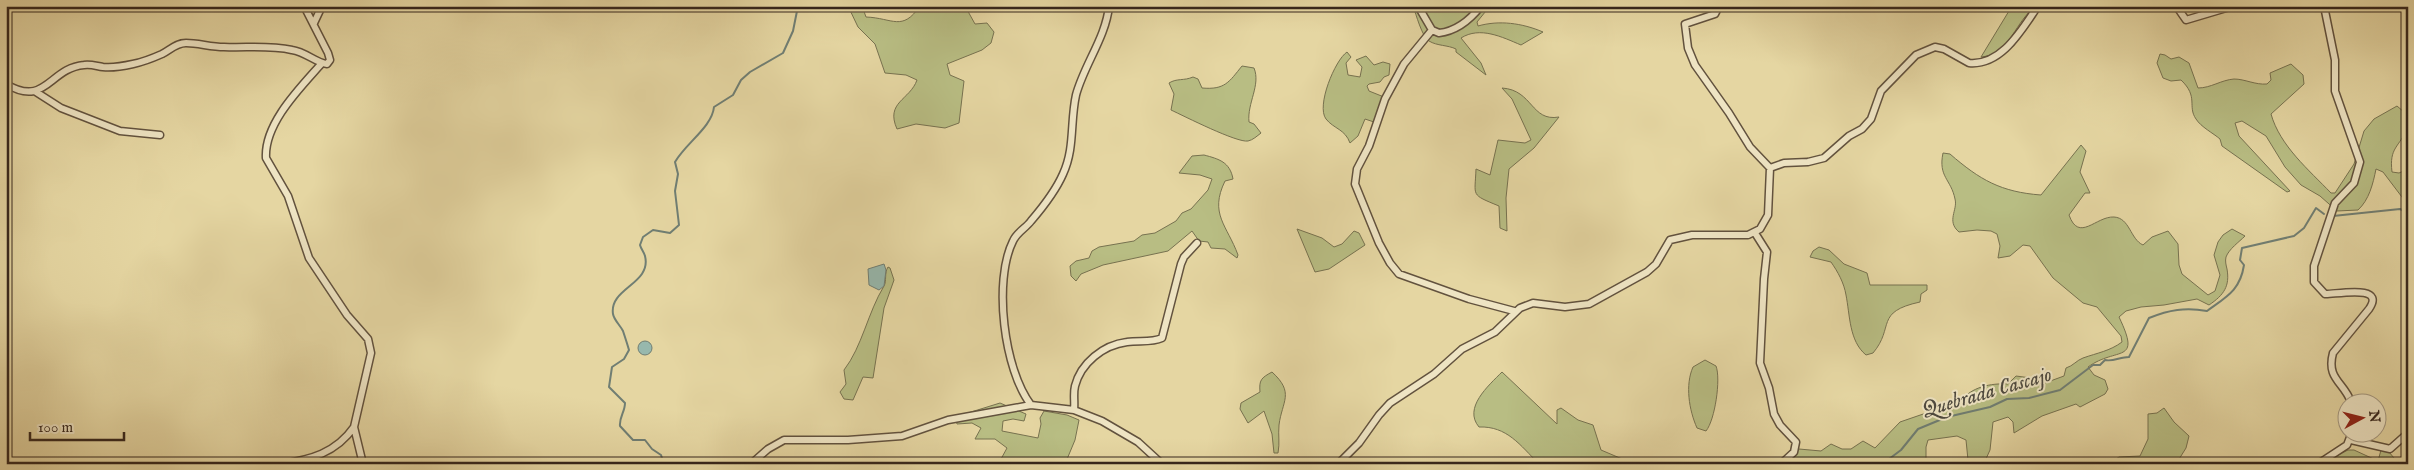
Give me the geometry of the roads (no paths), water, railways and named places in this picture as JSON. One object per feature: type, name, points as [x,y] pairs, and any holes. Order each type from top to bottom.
[{"type":"street","points":[[36,92],[44,88],[61,73],[75,66],[114,67],[132,64],[149,60],[178,44],[186,43],[218,47],[291,49],[306,53],[327,64],[330,58],[304,6]]},
{"type":"street","points":[[314,23],[322,6]]},
{"type":"street","points":[[1031,405],[1018,383],[1006,332],[1002,292],[1005,268],[1016,235],[1032,221],[1058,184],[1066,168],[1073,136],[1076,96],[1106,21],[1109,6]]},
{"type":"street","points":[[1418,6],[1432,30],[1439,33],[1458,27],[1472,18],[1481,6]]},
{"type":"street","points":[[1338,464],[1359,443],[1378,415],[1390,403],[1434,374],[1462,349],[1495,332],[1514,311],[1533,303],[1565,307],[1589,304],[1642,276],[1656,264],[1670,240],[1692,235],[1740,237],[1755,233],[1765,222],[1768,215],[1770,168],[1750,147],[1690,54],[1685,24],[1715,14],[1719,6]]},
{"type":"street","points":[[1770,168],[1784,163],[1808,162],[1824,158],[1849,136],[1862,129],[1871,119],[1881,91],[1916,55],[1935,48],[1952,51],[1969,63],[1990,60],[2014,42],[2038,6]]},
{"type":"street","points":[[2170,6],[2177,7],[2186,20],[2233,6]]},
{"type":"street","points":[[2324,6],[2335,60],[2335,91],[2355,143],[2360,162],[2354,183],[2335,203],[2312,275],[2317,287],[2325,294],[2361,291],[2370,296],[2372,302],[2369,309],[2333,353],[2331,360],[2332,374],[2344,392]]},
{"type":"street","points":[[1432,30],[1404,64],[1385,99],[1369,146],[1357,169],[1355,184],[1379,243],[1390,263],[1399,274],[1514,311]]},
{"type":"street","points":[[280,464],[302,461],[327,453],[348,436],[354,427],[371,353],[368,339],[347,315],[309,258],[288,196],[266,158],[266,151],[277,120],[289,101],[322,63]]},
{"type":"street","points":[[6,84],[22,91],[36,92],[61,108],[120,131],[160,135]]},
{"type":"street","points":[[1755,233],[1767,252],[1760,363],[1777,421],[1796,442],[1794,452],[1781,464]]},
{"type":"street","points":[[1074,410],[1076,384],[1084,368],[1100,352],[1125,342],[1151,341],[1162,338],[1181,264],[1197,243]]},
{"type":"street","points":[[751,464],[768,449],[784,440],[848,440],[902,436],[948,420],[1031,405],[1074,410],[1120,429],[1162,464]]},
{"type":"street","points":[[354,427],[363,464]]},
{"type":"street","points":[[2360,442],[2390,449],[2408,433]]},
{"type":"street","points":[[2318,464],[2349,442]]},
{"type":"water","points":[[884,264],[886,270],[884,286],[879,290],[869,285],[868,269]]},
{"type":"water","points":[[642,341],[648,341],[652,348],[648,355],[642,355],[638,351],[638,345]]},
{"type":"waterway","points":[[656,464],[662,458],[661,455],[652,449],[645,440],[633,440],[620,426],[625,403],[609,387],[612,367],[624,359],[629,350],[623,331],[613,314],[614,305],[617,298],[642,273],[645,265],[645,256],[640,245],[643,237],[653,230],[670,233],[679,225],[675,191],[678,174],[675,162],[709,121],[714,107],[733,95],[741,80],[750,72],[783,53],[793,31],[798,6]]},
{"type":"waterway","name":"Quebrada Cascajo","points":[[1877,464],[1885,462],[1901,450],[1918,429],[1947,417],[1990,407],[2007,399],[2029,398],[2060,390],[2093,365],[2100,365],[2105,360],[2129,357],[2149,318],[2177,310],[2207,311],[2226,297],[2236,287],[2242,274],[2244,265],[2240,260],[2242,248],[2294,236],[2304,228],[2316,208],[2324,214]]},
{"type":"waterway","name":"Quebrada Cascajo","points":[[2333,216],[2400,209],[2408,213]]}]
